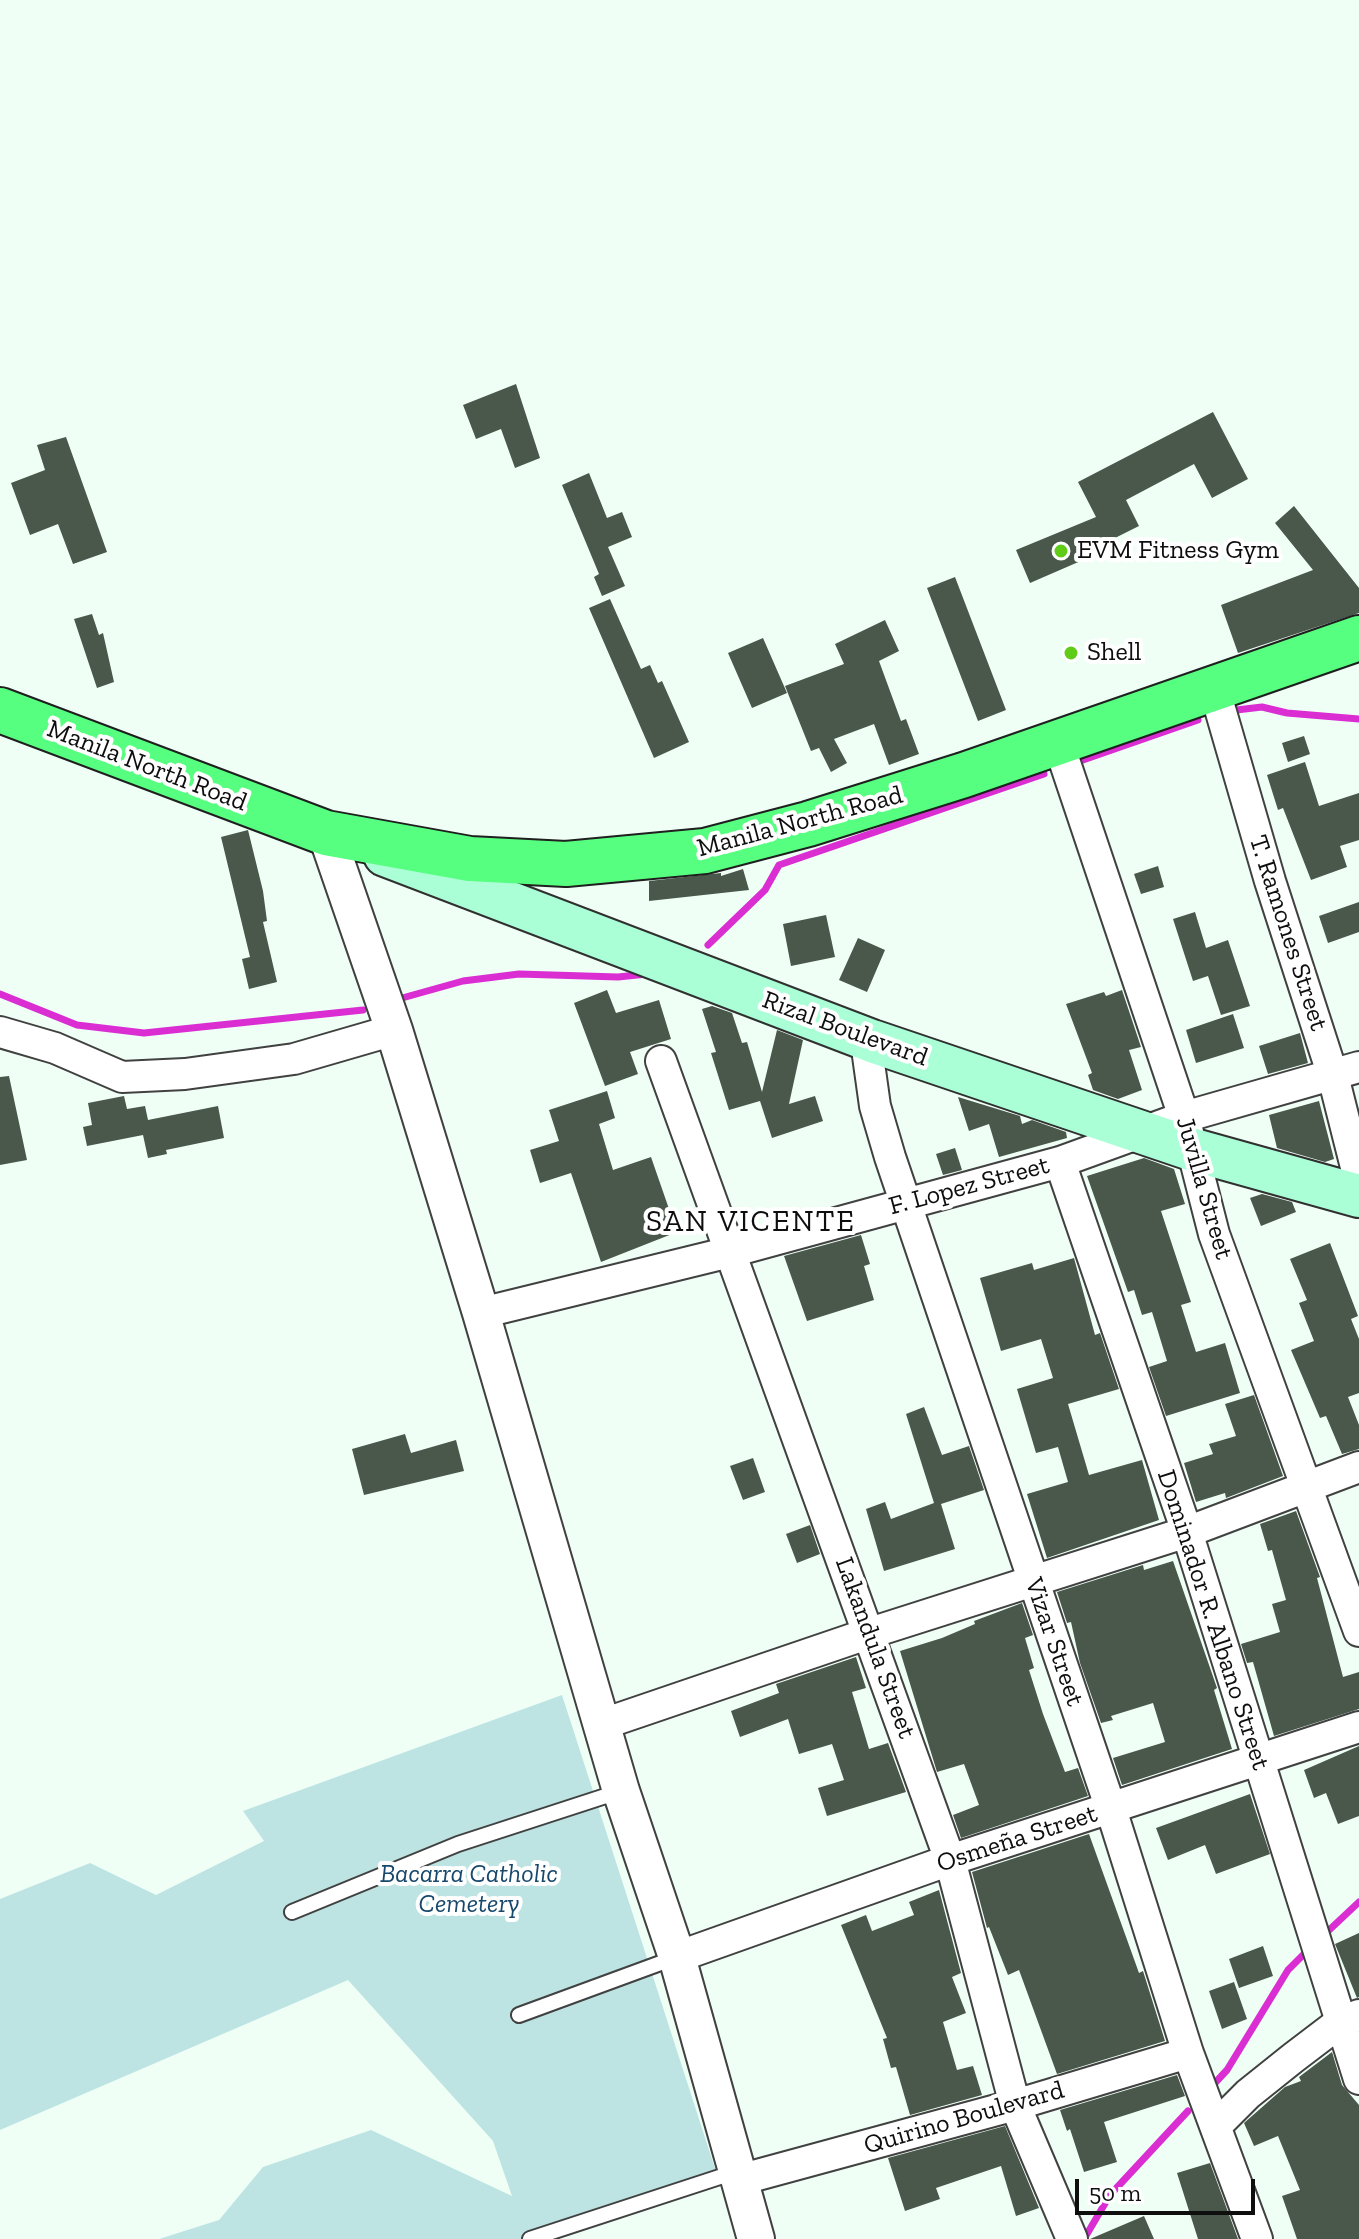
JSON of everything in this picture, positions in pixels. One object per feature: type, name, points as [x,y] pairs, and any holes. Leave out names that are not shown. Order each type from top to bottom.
[{"type":"highway","name":"Manila North Road","points":[[0,710],[333,835],[470,859],[566,864],[705,851],[887,801],[1359,638]]},
{"type":"main road","name":"Rizal Boulevard","points":[[333,835],[872,1041],[1176,1133],[1359,1196]]},
{"type":"street","name":"T. Ramones Street","points":[[1214,688],[1270,881],[1346,1072],[1359,1179]]},
{"type":"street","name":"Juvilla Street","points":[[1058,742],[1176,1133],[1308,1484],[1359,1631]]},
{"type":"street","points":[[333,835],[481,1313],[621,1791],[677,1957],[756,2239]]},
{"type":"street","points":[[0,1032],[55,1048],[122,1077],[185,1074],[294,1059],[394,1030]]},
{"type":"street","name":"Vizar Street","points":[[872,1041],[868,1056],[875,1106],[1111,1809],[1188,2053],[1257,2239]]},
{"type":"street","name":"Lakandula Street","points":[[661,1061],[950,1860],[1015,2105],[1072,2239]]},
{"type":"street","name":"F. Lopez Street","points":[[481,1313],[730,1252],[907,1202],[1176,1133],[1346,1072]]},
{"type":"street","name":"Dominador R. Albano Street","points":[[1060,1162],[1187,1532],[1259,1760],[1349,2019],[1359,2079]]},
{"type":"street","points":[[603,1724],[1033,1579],[1187,1532],[1359,1467]]},
{"type":"street","name":"Osmeña Street","points":[[677,1957],[950,1860],[1359,1727]]},
{"type":"street","points":[[1216,2126],[1248,2094],[1349,2019]]},
{"type":"street","name":"Quirino Boulevard","points":[[737,2176],[1015,2105],[1188,2053]]},
{"type":"lane","points":[[292,1912],[458,1844],[621,1791]]},
{"type":"lane","points":[[519,2015],[677,1957]]},
{"type":"lane","points":[[530,2239],[737,2176]]},
{"type":"green space","name":"Bacarra Catholic Cemetery","points":[[562,1695],[720,2184],[547,2239],[159,2239],[219,2220],[263,2167],[371,2130],[512,2196],[493,2141],[348,1980],[0,2130],[0,1899],[90,1863],[156,1895],[264,1841],[243,1811]]},
{"type":"building","points":[[516,384],[540,458],[515,468],[501,429],[476,439],[463,405]]},
{"type":"building","points":[[1213,412],[1248,479],[1212,498],[1194,464],[1126,500],[1139,526],[1103,544],[1106,550],[1030,583],[1016,550],[1096,517],[1078,482]]},
{"type":"building","points":[[66,437],[107,552],[73,564],[58,524],[30,535],[11,483],[45,470],[37,445]]},
{"type":"building","points":[[589,473],[607,518],[622,512],[632,537],[608,547],[625,586],[602,596],[594,577],[599,574],[562,485]]},
{"type":"building","points":[[1294,506],[1359,588],[1359,613],[1238,653],[1221,605],[1313,570],[1275,523]]},
{"type":"building","points":[[955,577],[1006,710],[978,721],[927,588]]},
{"type":"building","points":[[610,599],[641,669],[650,665],[658,683],[662,681],[689,742],[654,758],[589,608]]},
{"type":"building","points":[[92,614],[99,635],[103,633],[114,682],[97,688],[74,619]]},
{"type":"building","points":[[885,620],[899,651],[879,661],[901,721],[906,719],[919,754],[889,765],[874,724],[834,739],[847,763],[831,772],[819,748],[811,751],[785,686],[844,664],[835,644]]},
{"type":"building","points":[[763,638],[787,693],[752,708],[728,653]]},
{"type":"building","points":[[1304,736],[1310,754],[1288,762],[1282,743]]},
{"type":"building","points":[[1305,762],[1319,806],[1359,793],[1359,840],[1340,846],[1347,867],[1311,880],[1283,808],[1278,810],[1267,775]]},
{"type":"building","points":[[248,830],[263,891],[267,921],[263,922],[277,982],[249,989],[242,959],[250,957],[221,837]]},
{"type":"building","points":[[1158,866],[1164,887],[1141,894],[1134,874]]},
{"type":"building","points":[[743,869],[749,890],[649,901],[649,881],[721,873],[721,876]]},
{"type":"building","points":[[1359,902],[1359,932],[1328,943],[1319,916]]},
{"type":"building","points":[[1195,912],[1206,948],[1228,940],[1250,1006],[1221,1015],[1208,976],[1193,981],[1173,919]]},
{"type":"building","points":[[826,915],[835,957],[791,966],[783,924]]},
{"type":"building","points":[[858,938],[885,950],[867,992],[839,980]]},
{"type":"building","points":[[607,990],[616,1013],[659,1000],[671,1039],[630,1052],[638,1074],[605,1086],[574,1003]]},
{"type":"building","points":[[1122,990],[1141,1047],[1129,1050],[1142,1090],[1118,1099],[1093,1090],[1088,1075],[1092,1073],[1066,1004],[1104,992],[1106,996]]},
{"type":"building","points":[[712,1006],[732,1013],[742,1043],[747,1042],[762,1092],[777,1030],[803,1040],[789,1104],[815,1096],[823,1121],[772,1138],[760,1101],[729,1110],[711,1053],[716,1052],[702,1009]]},
{"type":"building","points":[[1233,1014],[1244,1048],[1196,1063],[1186,1030]]},
{"type":"building","points":[[1300,1033],[1308,1063],[1268,1074],[1259,1046]]},
{"type":"building","points":[[9,1076],[27,1160],[0,1165],[0,1077]]},
{"type":"building","points":[[607,1091],[615,1118],[599,1124],[613,1170],[651,1157],[677,1232],[601,1262],[571,1173],[540,1183],[530,1150],[559,1141],[549,1110]]},
{"type":"building","points":[[124,1096],[127,1109],[145,1106],[148,1120],[218,1106],[224,1138],[166,1150],[167,1154],[148,1158],[143,1135],[87,1146],[83,1127],[92,1125],[88,1103]]},
{"type":"building","points":[[958,1097],[1020,1116],[1022,1124],[1032,1120],[1066,1132],[1067,1138],[999,1157],[989,1124],[969,1131]]},
{"type":"building","points":[[1319,1101],[1334,1159],[1325,1162],[1277,1148],[1269,1115]]},
{"type":"building","points":[[955,1148],[962,1170],[943,1175],[936,1154]]},
{"type":"building","points":[[1144,1158],[1174,1169],[1185,1204],[1161,1211],[1191,1302],[1181,1305],[1196,1352],[1225,1343],[1240,1393],[1166,1416],[1149,1367],[1167,1361],[1152,1312],[1142,1315],[1134,1290],[1128,1292],[1087,1176]]},
{"type":"building","points":[[1262,1194],[1292,1202],[1296,1212],[1261,1226],[1250,1198]]},
{"type":"building","points":[[861,1235],[870,1264],[864,1266],[874,1300],[807,1321],[784,1256]]},
{"type":"building","points":[[1330,1243],[1358,1316],[1351,1319],[1359,1339],[1359,1393],[1348,1397],[1359,1425],[1359,1449],[1342,1454],[1326,1416],[1320,1418],[1291,1350],[1314,1341],[1299,1303],[1307,1300],[1290,1259]]},
{"type":"building","points":[[1074,1258],[1095,1335],[1100,1333],[1119,1389],[1068,1404],[1089,1475],[1142,1460],[1159,1520],[1047,1558],[1027,1494],[1068,1482],[1058,1447],[1036,1453],[1017,1389],[1053,1378],[1041,1339],[1001,1351],[980,1278],[1032,1263],[1034,1270]]},
{"type":"building","points":[[1254,1395],[1283,1476],[1226,1498],[1225,1493],[1196,1502],[1184,1463],[1213,1454],[1209,1444],[1236,1436],[1225,1404]]},
{"type":"building","points":[[924,1407],[942,1455],[969,1446],[984,1490],[941,1504],[955,1549],[884,1571],[866,1509],[885,1502],[891,1519],[934,1503],[906,1414]]},
{"type":"building","points":[[405,1434],[411,1453],[456,1440],[464,1471],[364,1495],[352,1449]]},
{"type":"building","points":[[753,1458],[765,1492],[743,1500],[730,1466]]},
{"type":"building","points":[[1296,1511],[1320,1577],[1317,1578],[1343,1677],[1359,1672],[1359,1709],[1274,1736],[1253,1662],[1247,1663],[1241,1644],[1280,1632],[1272,1604],[1286,1600],[1272,1550],[1268,1551],[1260,1524]]},
{"type":"building","points":[[810,1525],[820,1554],[797,1563],[786,1534]]},
{"type":"building","points":[[1173,1561],[1217,1688],[1214,1690],[1232,1749],[1122,1785],[1113,1758],[1165,1742],[1153,1703],[1111,1716],[1113,1720],[1101,1723],[1080,1663],[1071,1622],[1067,1623],[1057,1592],[1143,1565],[1144,1570]]},
{"type":"building","points":[[1022,1603],[1033,1635],[1025,1638],[1034,1668],[1029,1670],[1043,1714],[1065,1772],[1078,1768],[1088,1796],[961,1838],[953,1815],[979,1805],[964,1764],[937,1772],[900,1651],[942,1638],[975,1624],[974,1621]]},
{"type":"building","points":[[856,1657],[866,1688],[852,1692],[869,1749],[888,1743],[906,1792],[827,1816],[818,1788],[844,1780],[832,1744],[799,1754],[788,1719],[740,1737],[731,1711],[779,1693],[776,1684]]},
{"type":"building","points":[[1359,1746],[1359,1816],[1338,1824],[1326,1793],[1314,1798],[1304,1770]]},
{"type":"building","points":[[1250,1794],[1270,1854],[1216,1874],[1205,1845],[1168,1860],[1156,1828]]},
{"type":"building","points":[[1089,1834],[1139,1973],[1143,1971],[1165,2041],[1057,2074],[1019,1970],[1008,1975],[987,1928],[972,1872]]},
{"type":"building","points":[[939,1890],[961,1973],[952,1977],[966,2013],[943,2022],[957,2070],[973,2066],[982,2095],[910,2115],[896,2067],[891,2068],[883,2039],[887,2038],[841,1925],[866,1915],[872,1931],[914,1915],[909,1902]]},
{"type":"building","points":[[1359,1933],[1359,1997],[1357,1998],[1335,1944]]},
{"type":"building","points":[[1263,1946],[1273,1976],[1239,1988],[1229,1959]]},
{"type":"building","points":[[1234,1982],[1247,2019],[1222,2029],[1209,1991]]},
{"type":"building","points":[[1332,2052],[1342,2085],[1359,2105],[1359,2239],[1297,2239],[1282,2196],[1300,2190],[1278,2136],[1254,2146],[1244,2123],[1285,2087],[1301,2081],[1299,2077]]},
{"type":"building","points":[[1177,2075],[1185,2096],[1104,2122],[1117,2162],[1084,2172],[1070,2129],[1067,2131],[1060,2110]]},
{"type":"building","points":[[1005,2126],[1039,2208],[1016,2216],[1001,2166],[936,2188],[940,2199],[905,2211],[888,2158]]},
{"type":"building","points":[[1210,2163],[1238,2239],[1198,2239],[1177,2173]]},
{"type":"building","points":[[1144,2216],[1154,2239],[1090,2239]]},
{"type":"waterway","points":[[1228,711],[1262,707],[1287,713],[1359,719]]},
{"type":"waterway","points":[[1083,760],[1198,720]]},
{"type":"waterway","points":[[708,945],[765,890],[779,865],[1044,774]]},
{"type":"waterway","points":[[395,1000],[463,981],[519,974],[618,977],[647,974]]},
{"type":"waterway","points":[[0,994],[77,1025],[144,1033],[363,1010]]},
{"type":"waterway","points":[[1326,1933],[1359,1902]]},
{"type":"waterway","points":[[1214,2084],[1227,2070],[1288,1970],[1305,1953]]},
{"type":"waterway","points":[[1084,2239],[1110,2195],[1188,2111]]},
{"type":"place","name":"EVM Fitness Gym","points":[[1061,551]]},
{"type":"place","name":"Shell","points":[[1071,653]]},
{"type":"district","name":"SAN VICENTE","points":[[751,1222]]}]
